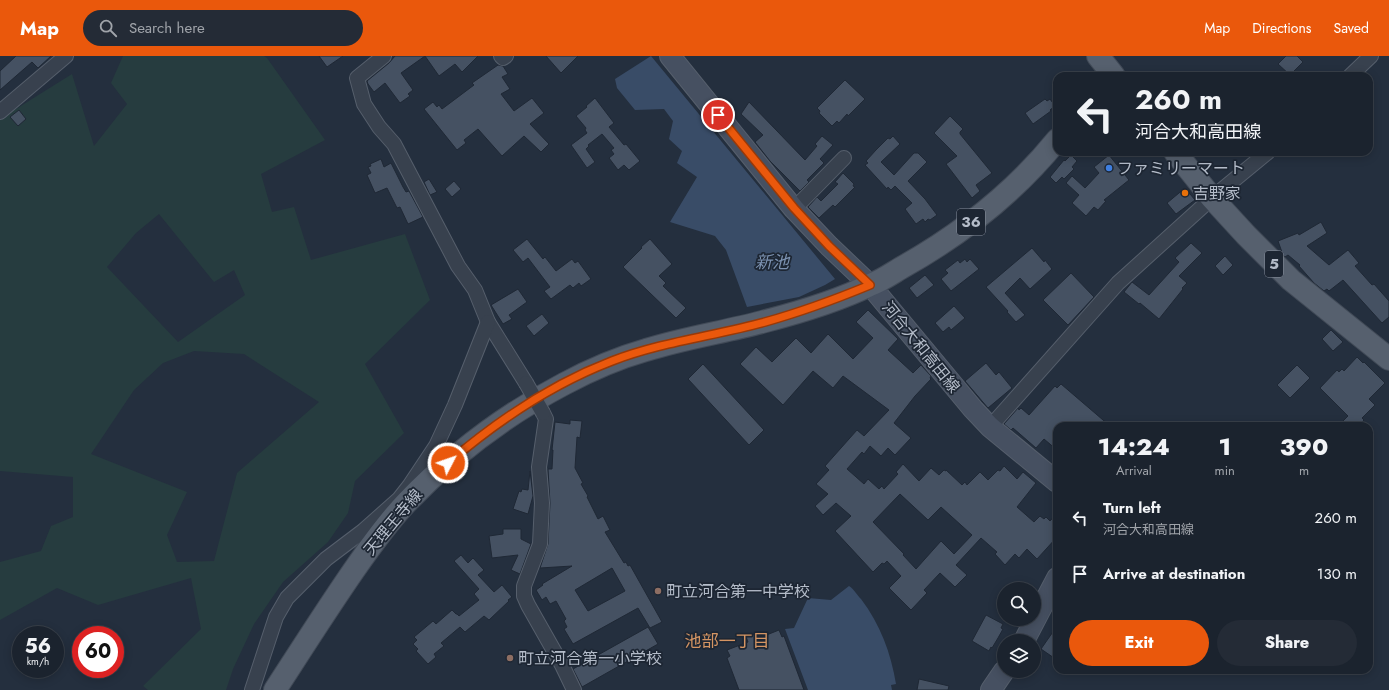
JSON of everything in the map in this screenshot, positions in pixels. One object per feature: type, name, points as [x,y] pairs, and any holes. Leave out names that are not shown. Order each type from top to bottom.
[{"type":"main road","name":"河合大和高田線","points":[[670,56],[794,208],[829,246],[870,285],[973,410],[990,427],[1053,479]]},
{"type":"main road","name":"天理王寺線","points":[[275,690],[344,584],[377,538],[405,504],[439,471],[476,439],[516,411],[565,383],[612,361],[648,349],[764,322],[821,304],[870,285],[930,252],[961,230],[993,205],[1027,174],[1053,145]]},
{"type":"main road","name":"5","points":[[1178,156],[1212,198],[1291,280],[1389,359]]},
{"type":"main road","points":[[1028,634],[1053,586]]},
{"type":"main road","points":[[991,690],[999,678]]},
{"type":"street","points":[[384,56],[357,78],[364,104],[379,127],[394,144],[458,266],[475,290],[488,322],[526,383],[546,419],[539,467],[542,503],[540,544],[524,586],[524,596],[574,690]]},
{"type":"street","points":[[501,56],[503,58],[506,56]]},
{"type":"street","points":[[1354,72],[1371,56]]},
{"type":"street","points":[[0,112],[63,57]]},
{"type":"street","points":[[990,427],[1118,283],[1212,198],[1263,156]]},
{"type":"street","points":[[794,208],[844,158]]},
{"type":"street","points":[[252,690],[276,618],[287,598],[326,559],[363,531],[399,499],[436,446],[455,405],[488,322]]},
{"type":"green space","points":[[123,56],[264,56],[267,58],[325,140],[261,174],[272,212],[294,207],[311,260],[405,234],[430,300],[365,364],[404,433],[355,481],[348,513],[328,542],[283,582],[254,624],[233,669],[226,690],[148,690],[143,686],[201,629],[191,578],[98,605],[57,588],[0,620],[0,562],[41,551],[51,526],[73,517],[73,477],[0,471],[0,119],[72,74],[94,146],[127,104],[111,83]],"holes":[[[159,214],[214,282],[234,270],[245,295],[178,342],[107,267],[136,233]],[[194,351],[244,354],[319,402],[237,473],[214,561],[177,562],[167,535],[187,492],[91,454],[134,390],[163,363]]]},
{"type":"water","name":"新池","points":[[651,56],[835,279],[799,297],[747,307],[726,250],[715,236],[670,222],[697,177],[677,163],[682,151],[669,139],[673,121],[664,109],[635,110],[617,88],[615,79]]},
{"type":"water","points":[[849,586],[854,590],[874,618],[884,639],[896,684],[891,685],[892,690],[808,690],[785,629],[794,628],[808,598],[831,600]]},
{"type":"building","points":[[16,56],[51,56],[38,68],[32,62],[0,90],[0,71]]},
{"type":"building","points":[[319,56],[343,56],[327,67]]},
{"type":"building","points":[[395,56],[425,56],[401,73],[413,90],[408,94],[410,96],[400,103],[385,83],[374,92],[367,81],[389,63]]},
{"type":"building","points":[[425,56],[478,56],[462,72],[455,64],[439,76]]},
{"type":"building","points":[[546,56],[578,56],[561,73]]},
{"type":"building","points":[[1286,56],[1297,56],[1303,62],[1293,72],[1287,72],[1278,64]]},
{"type":"building","points":[[498,65],[503,66],[508,74],[502,77],[510,89],[501,94],[514,111],[532,98],[544,113],[530,124],[549,144],[541,152],[524,136],[502,156],[478,129],[464,140],[466,143],[457,150],[424,109],[433,102],[437,107],[439,105],[442,109],[474,85],[472,83]]},
{"type":"building","points":[[845,80],[865,99],[848,116],[847,114],[839,123],[837,121],[832,126],[819,113],[820,111],[817,108]]},
{"type":"building","points":[[595,98],[614,123],[609,127],[640,161],[629,170],[624,165],[618,170],[609,158],[614,154],[611,150],[614,148],[602,134],[588,145],[589,146],[586,149],[595,162],[587,168],[571,145],[587,133],[585,130],[586,128],[576,116]]},
{"type":"building","points":[[1045,99],[1047,101],[1050,99],[1053,103],[1053,108],[1050,110],[1051,111],[1033,124],[1025,113]]},
{"type":"building","points":[[749,102],[805,160],[817,146],[815,144],[822,136],[833,145],[820,159],[824,163],[807,180],[809,182],[800,191],[770,161],[755,142],[763,135],[741,114]]},
{"type":"building","points":[[19,110],[26,119],[18,126],[10,117]]},
{"type":"building","points":[[950,116],[963,129],[960,134],[992,173],[976,185],[980,191],[972,198],[946,164],[957,156],[934,133]]},
{"type":"building","points":[[893,136],[900,144],[881,162],[894,175],[914,153],[918,153],[927,162],[908,181],[925,199],[937,215],[930,220],[928,219],[925,222],[923,219],[916,224],[905,209],[912,203],[895,186],[891,190],[888,187],[887,189],[865,165],[868,163],[866,161],[876,150],[888,138],[890,139]]},
{"type":"building","points":[[1072,156],[1077,161],[1072,167],[1074,169],[1064,179],[1062,177],[1056,183],[1050,177],[1064,160],[1065,161]]},
{"type":"building","points":[[1110,156],[1129,180],[1104,200],[1106,201],[1098,210],[1094,207],[1086,216],[1072,203],[1079,195],[1066,183],[1072,176],[1085,188],[1099,173],[1094,167]]},
{"type":"building","points":[[381,159],[384,167],[391,163],[403,187],[406,192],[409,191],[423,217],[408,224],[400,207],[397,208],[387,188],[375,193],[367,175],[371,173],[368,167],[371,166],[370,164]]},
{"type":"building","points":[[843,173],[855,187],[835,207],[833,205],[819,218],[808,207],[817,197],[821,201],[838,184],[835,182]]},
{"type":"building","points":[[429,179],[437,192],[430,195],[424,182]]},
{"type":"building","points":[[454,181],[461,189],[452,197],[445,189]]},
{"type":"building","points":[[1185,188],[1195,200],[1176,214],[1167,203]]},
{"type":"building","points":[[1321,222],[1327,233],[1307,246],[1329,265],[1348,250],[1359,263],[1355,266],[1389,301],[1389,317],[1382,323],[1343,280],[1329,291],[1327,289],[1324,291],[1314,283],[1299,266],[1300,265],[1288,255],[1285,257],[1283,255],[1278,241],[1298,233],[1299,235]]},
{"type":"building","points":[[527,239],[543,259],[545,257],[556,271],[572,259],[575,263],[578,261],[591,279],[581,286],[579,283],[573,288],[570,285],[551,299],[544,291],[550,287],[528,258],[523,262],[513,250]]},
{"type":"building","points":[[650,239],[672,264],[659,276],[666,283],[663,286],[686,308],[676,318],[623,267]]},
{"type":"building","points":[[1191,243],[1202,253],[1179,276],[1187,283],[1159,319],[1124,292],[1132,282],[1149,295],[1179,262],[1175,258]]},
{"type":"building","points":[[1032,248],[1052,269],[1030,289],[1020,278],[1005,293],[1025,315],[1016,322],[986,287]]},
{"type":"building","points":[[1225,256],[1233,265],[1223,275],[1215,266]]},
{"type":"building","points":[[965,259],[967,262],[970,259],[979,269],[951,291],[941,279],[948,273],[945,270],[958,260],[960,263]]},
{"type":"building","points":[[1071,273],[1094,297],[1068,325],[1043,300]]},
{"type":"building","points":[[925,275],[934,285],[917,298],[909,288]]},
{"type":"building","points":[[518,289],[527,302],[509,315],[512,319],[503,324],[491,305]]},
{"type":"building","points":[[954,306],[965,318],[951,330],[949,327],[943,332],[935,323]]},
{"type":"building","points":[[868,310],[898,339],[888,350],[913,373],[921,365],[931,376],[931,379],[915,396],[894,423],[911,438],[895,455],[888,448],[881,456],[870,446],[864,454],[862,452],[847,469],[864,484],[868,479],[879,489],[882,486],[884,489],[898,474],[896,472],[903,464],[919,481],[931,468],[939,475],[946,470],[962,485],[965,482],[967,485],[980,472],[988,480],[1004,466],[1017,479],[1023,472],[1036,483],[1017,507],[1034,522],[1040,516],[1044,519],[1046,517],[1050,521],[1053,518],[1053,541],[1037,559],[1027,549],[1019,558],[1015,554],[1005,565],[995,554],[997,552],[981,538],[956,565],[967,575],[955,587],[940,573],[924,590],[927,593],[911,610],[889,588],[901,576],[887,561],[884,564],[882,563],[873,572],[835,531],[851,516],[836,503],[823,515],[815,506],[828,494],[816,484],[829,470],[825,466],[857,430],[864,436],[889,410],[843,376],[833,388],[813,371],[783,405],[740,364],[756,347],[772,362],[796,338],[811,353],[828,334],[853,359],[873,338],[856,322]],"holes":[[[900,494],[928,520],[941,507],[972,535],[954,554],[941,541],[916,569],[903,555],[904,554],[873,522]]]},
{"type":"building","points":[[542,314],[549,323],[534,336],[526,326]]},
{"type":"building","points":[[1331,330],[1343,342],[1333,351],[1322,339]]},
{"type":"building","points":[[1357,357],[1385,383],[1369,399],[1375,405],[1362,418],[1364,420],[1362,422],[1342,422],[1348,416],[1320,388],[1337,370],[1339,372],[1342,369],[1344,371]]},
{"type":"building","points":[[986,363],[996,375],[999,372],[1012,388],[988,408],[965,381]]},
{"type":"building","points":[[703,364],[764,430],[749,445],[688,379]]},
{"type":"building","points":[[1297,365],[1310,378],[1290,398],[1277,385]]},
{"type":"building","points":[[1061,384],[1105,422],[1053,422],[1053,447],[1044,439],[1036,448],[1013,428],[1011,430],[1004,424],[1018,408],[1019,410],[1021,408],[1029,415],[1055,386],[1057,388]]},
{"type":"building","points":[[570,420],[582,421],[580,438],[577,437],[575,468],[583,483],[581,484],[588,496],[587,497],[598,519],[603,516],[610,530],[605,532],[624,563],[626,562],[628,566],[630,565],[662,622],[650,628],[638,608],[573,644],[564,629],[567,627],[564,621],[566,619],[556,601],[550,604],[546,597],[542,600],[536,590],[543,585],[542,584],[572,566],[540,568],[548,544],[550,503],[548,469],[552,469],[552,450],[555,422],[570,424]],"holes":[[[612,568],[625,591],[588,611],[575,590]]]},
{"type":"building","points":[[530,471],[533,496],[528,514],[513,509],[519,491],[521,492],[522,489],[528,490]]},
{"type":"building","points":[[503,529],[521,529],[521,539],[531,544],[520,574],[511,570],[518,555],[492,558],[489,536],[503,534]]},
{"type":"building","points":[[461,555],[468,563],[473,558],[484,570],[478,575],[494,592],[502,585],[512,597],[489,620],[484,616],[465,632],[460,627],[441,643],[444,646],[434,654],[436,657],[428,664],[416,651],[418,649],[413,644],[417,640],[414,637],[433,621],[436,624],[452,610],[459,616],[479,600],[474,594],[479,589],[454,561]]},
{"type":"building","points":[[986,615],[997,621],[997,626],[1002,626],[1001,628],[1003,629],[1000,634],[997,634],[997,639],[989,651],[972,641]]},
{"type":"building","points":[[648,627],[658,644],[582,687],[573,669]]},
{"type":"building","points":[[779,630],[782,637],[784,636],[804,690],[739,690],[727,658],[730,656],[727,650],[748,642],[746,637],[757,633],[759,638]]},
{"type":"building","points":[[1053,632],[1053,657],[1041,649]]},
{"type":"building","points":[[919,679],[949,686],[948,690],[917,690]]},
{"type":"place","name":"ファミリーマート","points":[[1109,168]]},
{"type":"place","name":"吉野家","points":[[1185,193]]},
{"type":"place","name":"町立河合第一中学校","points":[[658,591]]},
{"type":"place","name":"町立河合第一小学校","points":[[510,658]]},
{"type":"district","name":"池部一丁目","points":[[727,641]]},
{"type":"route","points":[[448,463],[476,439],[516,411],[565,383],[612,361],[648,349],[764,322],[821,304],[870,285],[829,246],[794,208],[718,115]]}]
